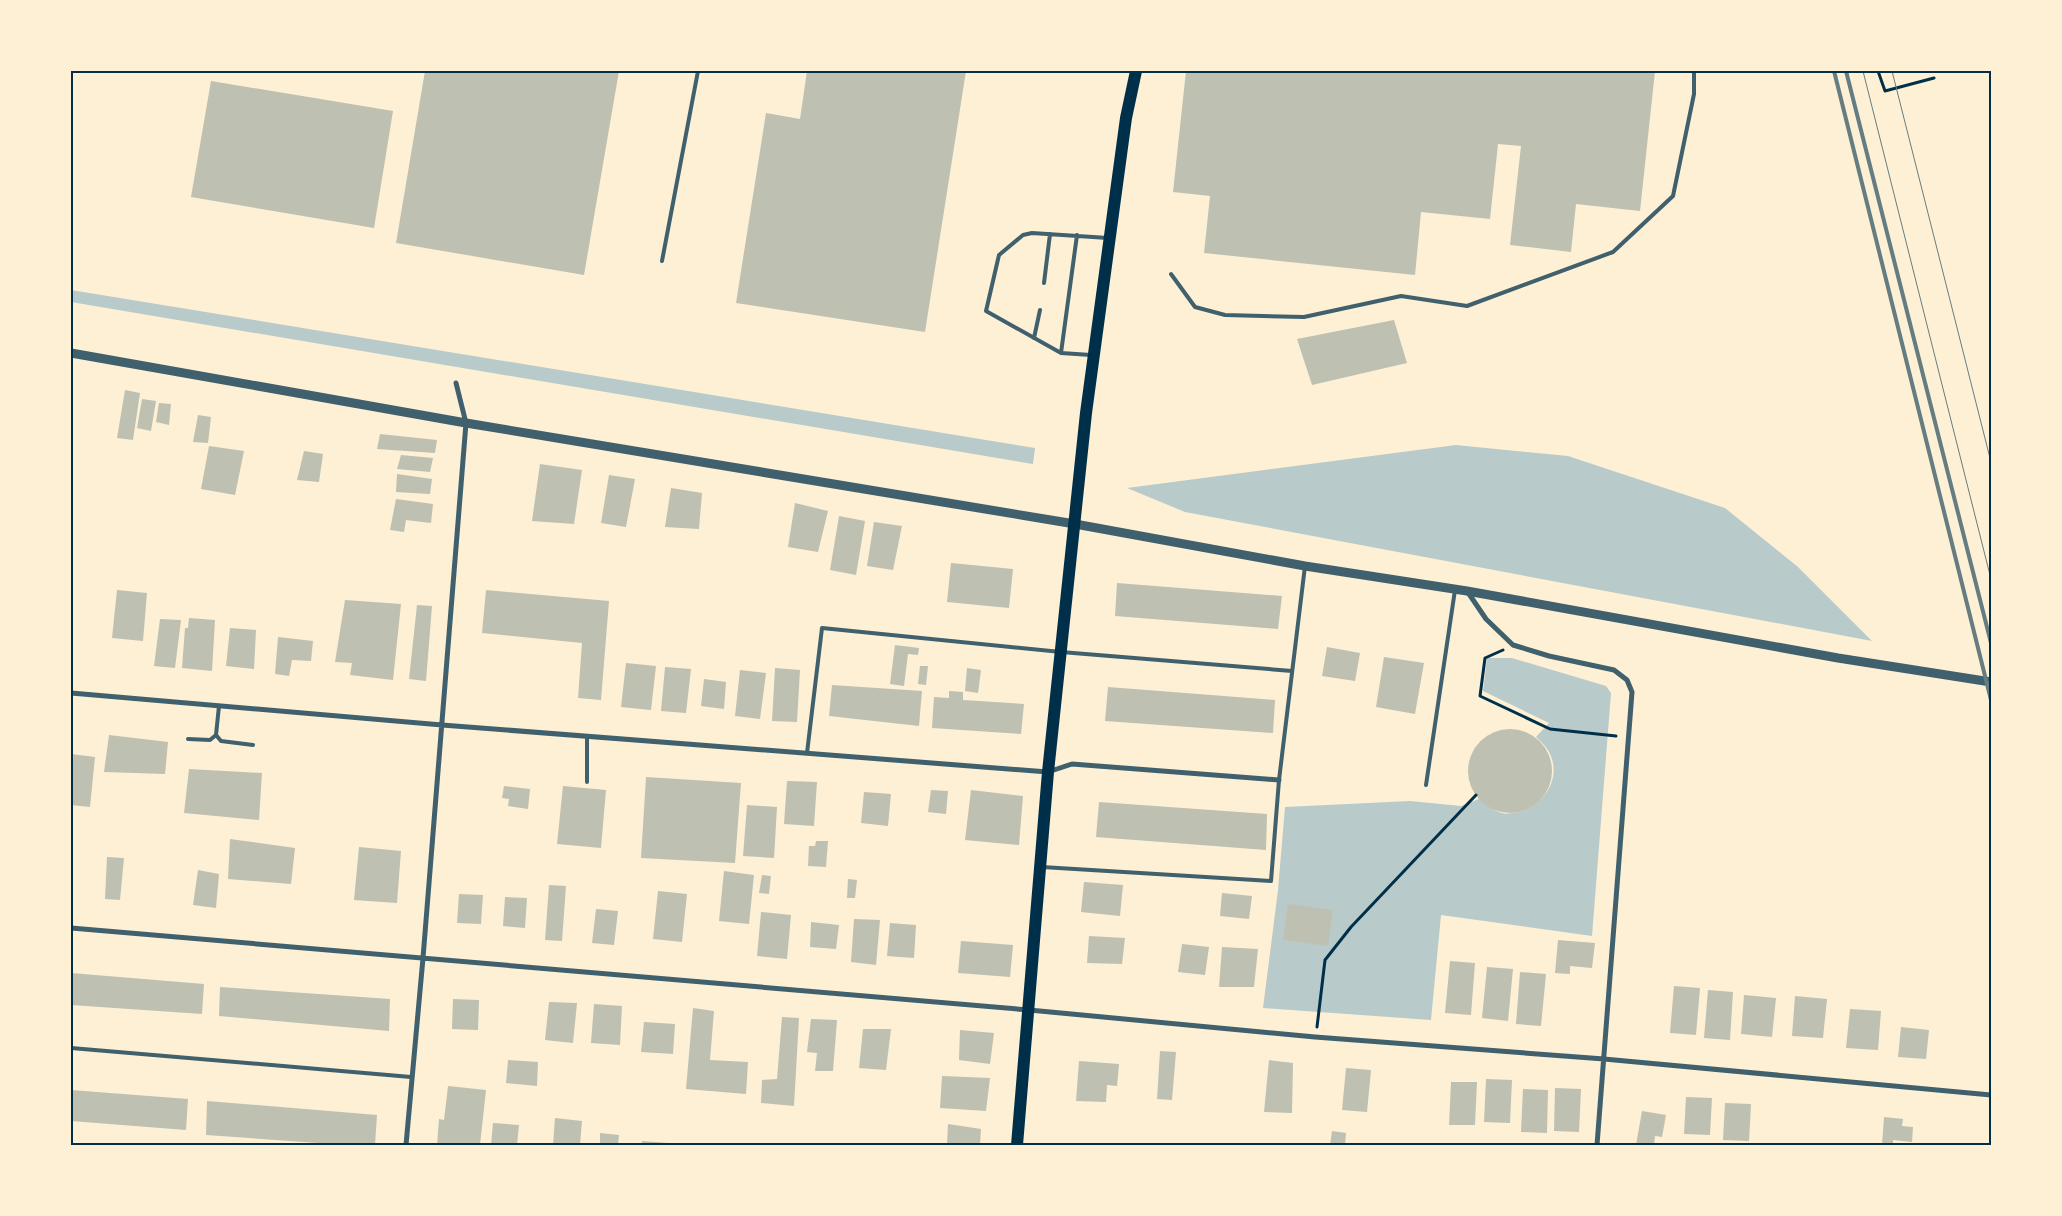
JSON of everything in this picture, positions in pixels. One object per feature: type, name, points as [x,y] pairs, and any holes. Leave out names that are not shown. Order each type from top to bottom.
[{"type":"main road","points":[[1017,1145],[1048,772],[1074,524],[1094,355],[1126,118],[1136,71]]},
{"type":"street","points":[[71,353],[466,423],[1074,524],[1305,566],[1467,591],[1838,658],[1991,682]]},
{"type":"street","points":[[406,1145],[466,423],[456,383]]},
{"type":"street","points":[[1467,591],[1486,619],[1513,645],[1549,656],[1614,670],[1627,680],[1632,692],[1597,1145]]},
{"type":"street","points":[[71,693],[442,725],[1048,772],[1072,764],[1279,780]]},
{"type":"street","points":[[71,928],[1029,1010],[1315,1037],[1604,1059],[1991,1096]]},
{"type":"lane","points":[[662,261],[698,71]]},
{"type":"lane","points":[[1171,274],[1194,307],[1225,315],[1304,317],[1401,296],[1467,306],[1613,252],[1673,196],[1694,94],[1694,71]]},
{"type":"lane","points":[[1094,355],[1062,353],[986,311],[999,255],[1023,235],[1032,232],[1110,238]]},
{"type":"lane","points":[[1044,283],[1050,234]]},
{"type":"lane","points":[[1062,353],[1077,236]]},
{"type":"lane","points":[[1034,338],[1040,310]]},
{"type":"lane","points":[[1040,867],[1270,881],[1279,780],[1305,566]]},
{"type":"lane","points":[[1426,785],[1455,589]]},
{"type":"lane","points":[[808,753],[822,628],[1061,652],[1292,671]]},
{"type":"lane","points":[[188,739],[210,740],[216,735],[219,706]]},
{"type":"lane","points":[[216,735],[221,741],[253,745]]},
{"type":"lane","points":[[586,736],[587,782]]},
{"type":"lane","points":[[71,1048],[411,1077]]},
{"type":"path","points":[[1878,71],[1885,91],[1934,78]]},
{"type":"path","points":[[1513,645],[1485,658],[1480,696],[1550,729],[1629,737]]},
{"type":"path","points":[[1315,1037],[1325,960],[1350,927],[1476,795]]},
{"type":"shaded area","points":[[71,290],[1035,448],[1033,464],[71,302]]},
{"type":"shaded area","points":[[1456,445],[1568,456],[1725,508],[1798,567],[1872,641],[1185,512],[1127,488]]},
{"type":"shaded area","points":[[1487,658],[1512,658],[1606,686],[1611,693],[1592,936],[1441,915],[1431,1020],[1263,1008],[1278,890],[1285,807],[1410,801],[1461,806],[1479,799],[1487,806],[1507,814],[1531,807],[1545,795],[1552,779],[1553,761],[1549,752],[1536,737],[1549,723],[1483,691]]},
{"type":"building","points":[[425,71],[619,71],[584,275],[396,243]]},
{"type":"building","points":[[807,71],[966,71],[925,332],[736,303],[766,113],[800,119]]},
{"type":"building","points":[[1186,71],[1655,71],[1640,211],[1576,204],[1571,252],[1510,245],[1521,146],[1498,144],[1490,219],[1421,212],[1415,275],[1204,253],[1210,196],[1173,192]]},
{"type":"building","points":[[211,81],[393,111],[374,228],[191,197]]},
{"type":"building","points":[[1394,320],[1407,363],[1312,385],[1297,339]]},
{"type":"building","points":[[125,390],[140,393],[133,440],[117,438]]},
{"type":"building","points":[[142,399],[156,401],[151,431],[137,428]]},
{"type":"building","points":[[159,403],[171,404],[169,425],[156,422]]},
{"type":"building","points":[[198,415],[211,417],[208,443],[193,442]]},
{"type":"building","points":[[380,434],[437,440],[435,453],[377,449]]},
{"type":"building","points":[[209,446],[244,451],[235,495],[201,489]]},
{"type":"building","points":[[304,451],[323,454],[319,482],[297,480]]},
{"type":"building","points":[[401,455],[433,458],[430,472],[397,469]]},
{"type":"building","points":[[540,464],[582,470],[574,524],[532,521]]},
{"type":"building","points":[[397,474],[432,479],[430,494],[396,492]]},
{"type":"building","points":[[609,475],[635,479],[626,527],[601,523]]},
{"type":"building","points":[[671,488],[702,493],[699,529],[665,527]]},
{"type":"building","points":[[396,499],[433,504],[431,523],[406,520],[404,532],[390,530]]},
{"type":"building","points":[[795,503],[828,511],[818,552],[788,547]]},
{"type":"building","points":[[839,516],[865,521],[856,575],[830,570]]},
{"type":"building","points":[[874,522],[902,526],[893,570],[867,566]]},
{"type":"building","points":[[951,563],[1013,569],[1009,608],[947,602]]},
{"type":"building","points":[[1117,583],[1282,596],[1278,629],[1115,616]]},
{"type":"building","points":[[117,590],[147,593],[143,641],[112,638]]},
{"type":"building","points":[[486,590],[609,601],[601,700],[578,698],[582,643],[482,633]]},
{"type":"building","points":[[345,600],[401,604],[393,680],[350,675],[352,663],[335,662]]},
{"type":"building","points":[[417,605],[432,606],[426,681],[409,679]]},
{"type":"building","points":[[189,618],[215,620],[212,671],[182,668],[185,628],[188,628]]},
{"type":"building","points":[[160,619],[181,620],[175,668],[154,666]]},
{"type":"building","points":[[230,628],[256,630],[254,669],[226,666]]},
{"type":"building","points":[[278,637],[313,641],[311,661],[292,660],[289,676],[275,674]]},
{"type":"building","points":[[895,645],[919,648],[918,655],[908,654],[904,686],[890,684]]},
{"type":"building","points":[[1327,647],[1360,653],[1355,681],[1322,676]]},
{"type":"building","points":[[1384,657],[1424,663],[1415,714],[1376,707]]},
{"type":"building","points":[[626,663],[656,666],[651,710],[621,707]]},
{"type":"building","points":[[920,666],[928,666],[926,685],[918,684]]},
{"type":"building","points":[[665,667],[691,669],[686,713],[661,711]]},
{"type":"building","points":[[775,668],[800,670],[797,722],[772,721]]},
{"type":"building","points":[[967,668],[981,670],[978,693],[965,691]]},
{"type":"building","points":[[740,670],[766,673],[760,719],[735,716]]},
{"type":"building","points":[[704,679],[726,682],[724,709],[701,706]]},
{"type":"building","points":[[832,685],[922,691],[919,726],[829,716]]},
{"type":"building","points":[[1108,687],[1275,700],[1273,733],[1105,721]]},
{"type":"building","points":[[949,691],[963,692],[963,700],[1024,704],[1021,734],[932,728],[934,697],[949,698]]},
{"type":"building","points":[[1510,729],[1526,732],[1540,741],[1549,755],[1552,771],[1549,787],[1540,801],[1526,810],[1510,813],[1494,810],[1480,801],[1471,787],[1468,771],[1471,755],[1480,741],[1494,732]]},
{"type":"building","points":[[109,735],[168,742],[165,774],[104,772]]},
{"type":"building","points":[[71,754],[95,757],[90,807],[71,805]]},
{"type":"building","points":[[189,769],[262,773],[259,820],[184,813]]},
{"type":"building","points":[[646,777],[741,783],[735,863],[641,858]]},
{"type":"building","points":[[787,781],[817,782],[814,826],[784,824]]},
{"type":"building","points":[[504,786],[530,789],[528,809],[508,806],[509,799],[502,798]]},
{"type":"building","points":[[563,786],[606,790],[601,848],[557,844]]},
{"type":"building","points":[[931,790],[948,791],[946,814],[928,812]]},
{"type":"building","points":[[971,790],[1023,796],[1019,845],[965,840]]},
{"type":"building","points":[[864,792],[891,794],[888,826],[861,823]]},
{"type":"building","points":[[1099,802],[1267,814],[1266,850],[1096,837]]},
{"type":"building","points":[[747,805],[777,807],[774,858],[743,856]]},
{"type":"building","points":[[230,839],[295,848],[291,884],[228,879]]},
{"type":"building","points":[[816,841],[828,841],[826,867],[808,866],[809,846],[815,846]]},
{"type":"building","points":[[359,847],[401,851],[397,903],[354,900]]},
{"type":"building","points":[[107,857],[124,858],[120,900],[105,899]]},
{"type":"building","points":[[198,870],[219,874],[216,908],[193,905]]},
{"type":"building","points":[[724,871],[754,875],[749,924],[719,921]]},
{"type":"building","points":[[762,875],[771,876],[769,894],[759,893]]},
{"type":"building","points":[[848,879],[857,880],[855,898],[847,898]]},
{"type":"building","points":[[1084,882],[1123,885],[1120,916],[1081,912]]},
{"type":"building","points":[[549,885],[566,886],[562,941],[545,940]]},
{"type":"building","points":[[658,891],[687,894],[682,942],[653,939]]},
{"type":"building","points":[[1222,893],[1252,896],[1249,919],[1220,916]]},
{"type":"building","points":[[459,894],[483,895],[481,924],[457,923]]},
{"type":"building","points":[[505,897],[527,898],[525,928],[503,926]]},
{"type":"building","points":[[1288,904],[1333,910],[1328,946],[1283,940]]},
{"type":"building","points":[[596,909],[618,911],[614,945],[592,943]]},
{"type":"building","points":[[761,912],[791,915],[787,959],[757,956]]},
{"type":"building","points":[[854,919],[880,920],[876,965],[851,962]]},
{"type":"building","points":[[811,922],[839,925],[836,949],[810,947]]},
{"type":"building","points":[[890,923],[916,925],[914,958],[887,956]]},
{"type":"building","points":[[1089,936],[1125,938],[1122,964],[1087,963]]},
{"type":"building","points":[[1558,940],[1595,943],[1592,968],[1570,966],[1570,974],[1555,973]]},
{"type":"building","points":[[961,941],[1013,945],[1010,977],[958,973]]},
{"type":"building","points":[[1182,944],[1209,947],[1205,975],[1178,972]]},
{"type":"building","points":[[1222,947],[1258,949],[1254,987],[1219,987]]},
{"type":"building","points":[[1450,961],[1475,963],[1471,1015],[1445,1013]]},
{"type":"building","points":[[1487,967],[1513,969],[1508,1021],[1482,1018]]},
{"type":"building","points":[[1520,972],[1546,974],[1541,1026],[1516,1024]]},
{"type":"building","points":[[71,973],[204,984],[202,1014],[71,1005]]},
{"type":"building","points":[[1674,986],[1700,988],[1696,1035],[1670,1033]]},
{"type":"building","points":[[220,987],[390,999],[389,1031],[219,1016]]},
{"type":"building","points":[[1708,990],[1733,992],[1730,1040],[1704,1038]]},
{"type":"building","points":[[1744,995],[1776,998],[1772,1037],[1741,1034]]},
{"type":"building","points":[[1795,996],[1827,999],[1823,1038],[1792,1036]]},
{"type":"building","points":[[453,999],[479,1000],[478,1030],[452,1029]]},
{"type":"building","points":[[549,1002],[577,1003],[573,1043],[545,1040]]},
{"type":"building","points":[[594,1004],[622,1006],[620,1045],[591,1043]]},
{"type":"building","points":[[693,1008],[714,1011],[710,1060],[748,1062],[746,1094],[686,1089]]},
{"type":"building","points":[[1850,1009],[1881,1011],[1878,1050],[1846,1048]]},
{"type":"building","points":[[782,1017],[799,1018],[794,1106],[761,1103],[762,1080],[777,1079]]},
{"type":"building","points":[[811,1019],[837,1020],[833,1071],[815,1071],[817,1053],[807,1052]]},
{"type":"building","points":[[644,1022],[675,1024],[673,1054],[641,1052]]},
{"type":"building","points":[[1901,1027],[1929,1030],[1926,1059],[1898,1057]]},
{"type":"building","points":[[863,1029],[891,1029],[886,1070],[859,1068]]},
{"type":"building","points":[[960,1030],[994,1033],[990,1064],[959,1060]]},
{"type":"building","points":[[1160,1051],[1176,1052],[1172,1100],[1157,1099]]},
{"type":"building","points":[[508,1060],[538,1062],[537,1086],[506,1083]]},
{"type":"building","points":[[1269,1060],[1293,1063],[1292,1113],[1264,1112]]},
{"type":"building","points":[[1079,1061],[1119,1064],[1117,1086],[1107,1085],[1106,1102],[1076,1101]]},
{"type":"building","points":[[1346,1068],[1371,1070],[1367,1112],[1342,1110]]},
{"type":"building","points":[[942,1076],[990,1078],[986,1111],[940,1108]]},
{"type":"building","points":[[1486,1079],[1512,1080],[1510,1123],[1484,1122]]},
{"type":"building","points":[[1451,1082],[1477,1082],[1475,1125],[1449,1125]]},
{"type":"building","points":[[448,1086],[486,1090],[480,1145],[437,1145],[439,1119],[444,1120]]},
{"type":"building","points":[[1555,1088],[1581,1089],[1579,1132],[1554,1131]]},
{"type":"building","points":[[1523,1089],[1548,1090],[1547,1133],[1521,1132]]},
{"type":"building","points":[[71,1090],[188,1099],[186,1130],[71,1121]]},
{"type":"building","points":[[1686,1097],[1712,1098],[1710,1135],[1684,1134]]},
{"type":"building","points":[[207,1101],[377,1115],[375,1145],[347,1145],[206,1135]]},
{"type":"building","points":[[1725,1103],[1751,1104],[1749,1141],[1723,1140]]},
{"type":"building","points":[[1642,1111],[1666,1115],[1662,1137],[1655,1136],[1654,1145],[1636,1145]]},
{"type":"building","points":[[1884,1117],[1903,1119],[1902,1126],[1913,1127],[1912,1142],[1893,1140],[1893,1145],[1882,1145]]},
{"type":"building","points":[[555,1118],[582,1121],[580,1145],[553,1145]]},
{"type":"building","points":[[493,1123],[519,1125],[517,1145],[491,1145]]},
{"type":"building","points":[[948,1124],[981,1129],[980,1145],[947,1145]]},
{"type":"building","points":[[1332,1131],[1346,1133],[1345,1145],[1330,1145]]},
{"type":"building","points":[[600,1133],[619,1135],[618,1145],[600,1145]]},
{"type":"building","points":[[642,1141],[669,1143],[669,1145],[642,1145]]},
{"type":"tram line","points":[[1863,71],[1991,579]]},
{"type":"tram line","points":[[1892,71],[1991,462]]},
{"type":"railway","points":[[1834,71],[1991,700]]},
{"type":"railway","points":[[1846,71],[1991,643]]}]
